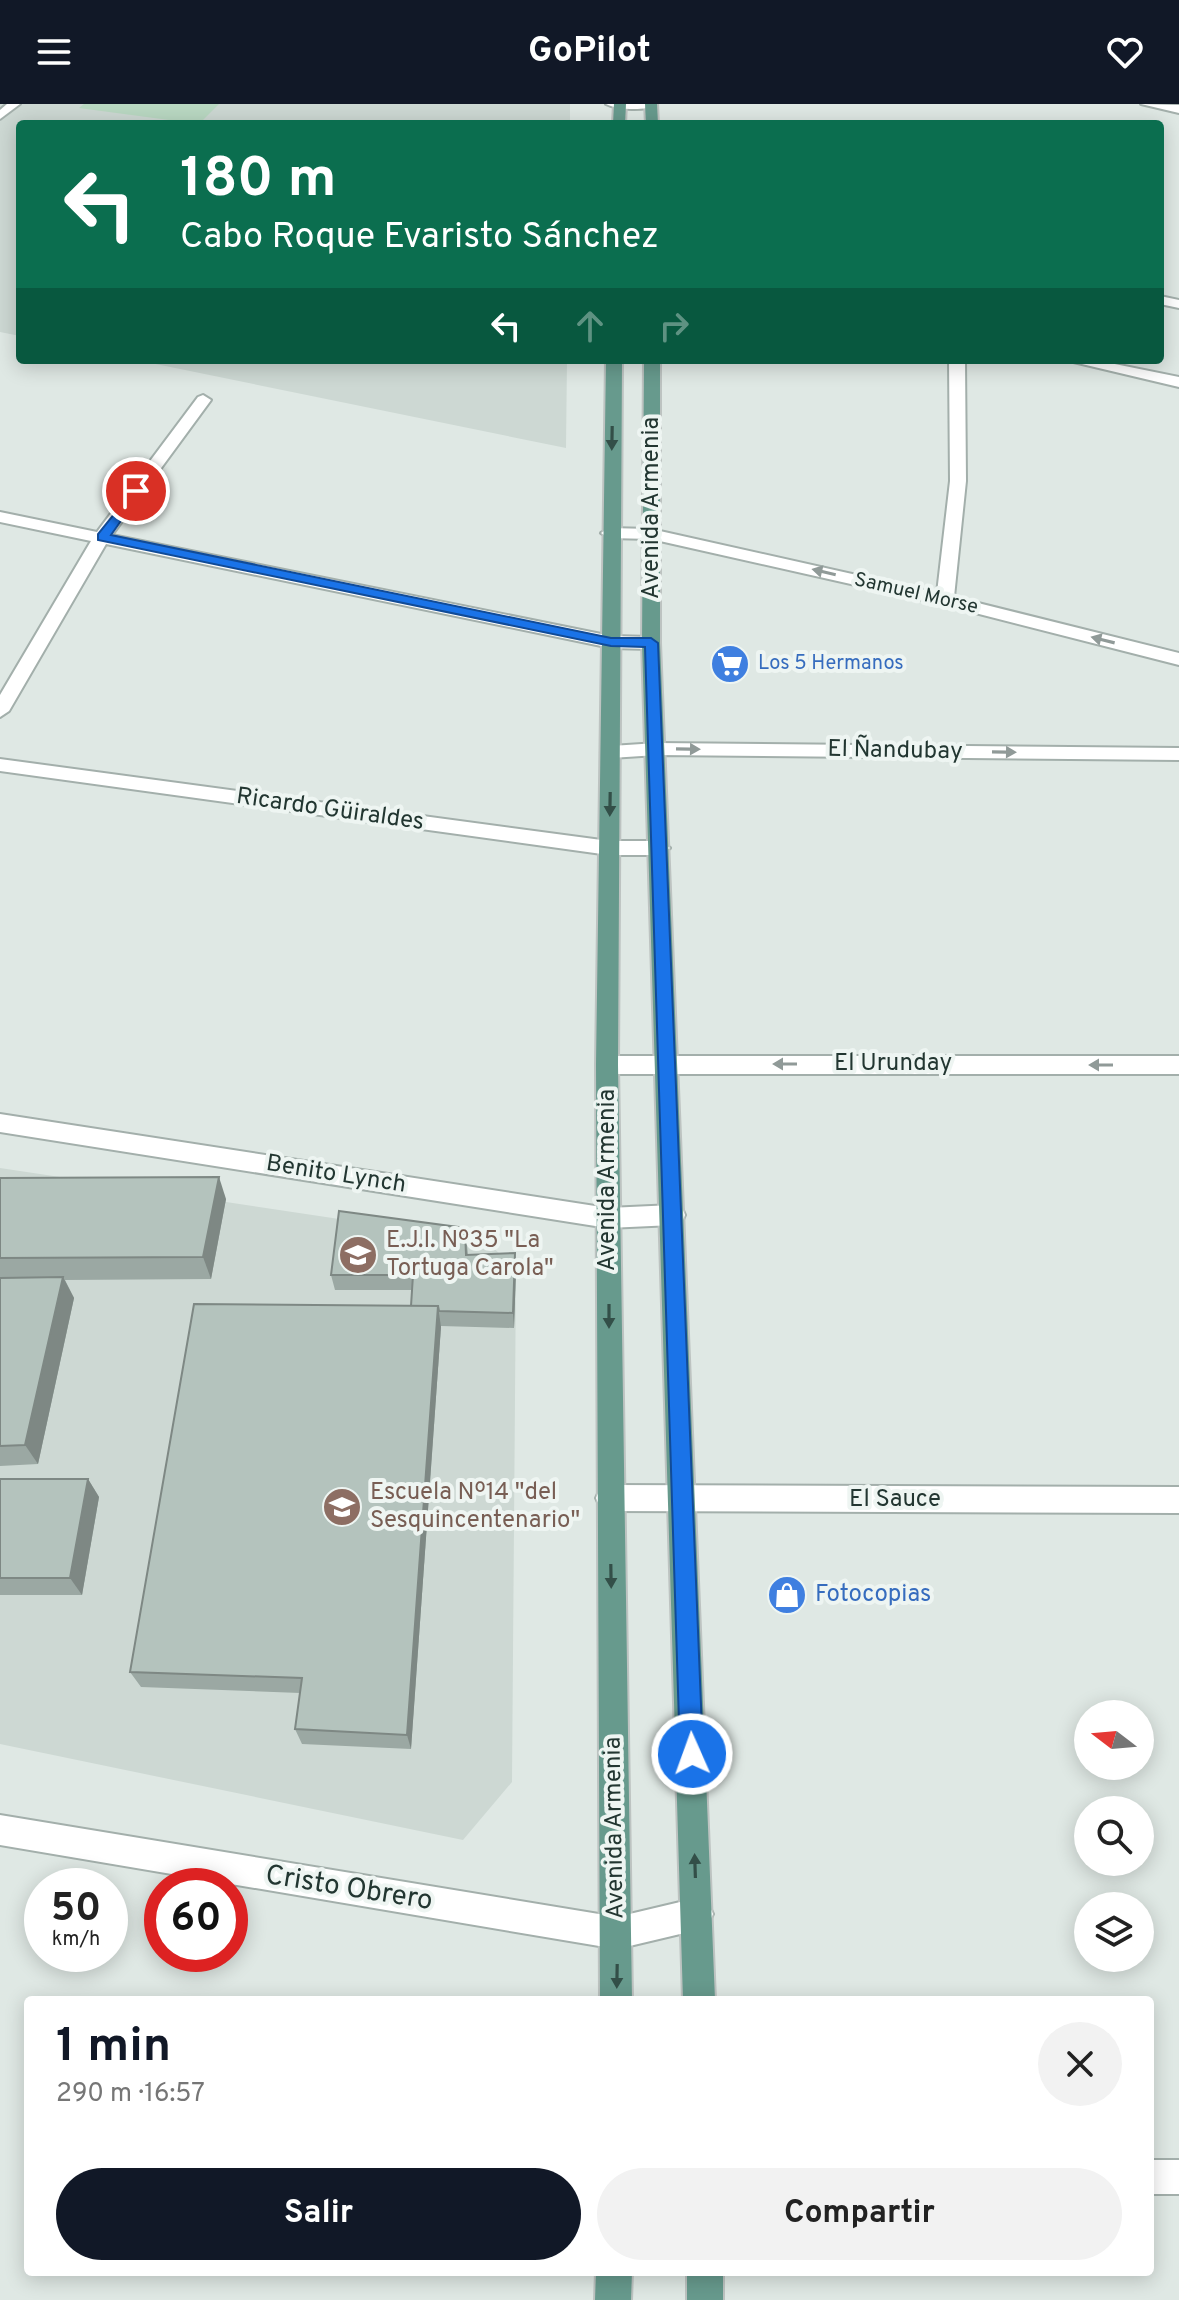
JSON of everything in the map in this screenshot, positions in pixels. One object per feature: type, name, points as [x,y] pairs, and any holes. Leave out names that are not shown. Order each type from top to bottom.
[{"type":"main road","name":"Avenida Armenia","points":[[614,364],[609,533],[611,752],[607,1065],[616,1996]]},
{"type":"main road","name":"Avenida Armenia","points":[[652,364],[651,643],[684,1499],[699,1996]]},
{"type":"main road","points":[[613,2300],[614,2276]]},
{"type":"main road","points":[[705,2276],[705,2300]]},
{"type":"street","points":[[1147,104],[1179,109]]},
{"type":"street","points":[[945,600],[958,481],[957,364]]},
{"type":"street","points":[[1092,364],[1179,382]]},
{"type":"street","points":[[0,711],[102,537],[203,400]]},
{"type":"street","points":[[0,517],[611,642],[651,643]]},
{"type":"street","name":"Samuel Morse","points":[[609,533],[651,534],[945,600],[1179,659]]},
{"type":"street","name":"El Ñandubay","points":[[611,752],[657,749],[1179,754]]},
{"type":"street","name":"Ricardo Güiraldes","points":[[0,765],[609,848],[660,848]]},
{"type":"street","name":"El Urunday","points":[[607,1065],[1179,1065]]},
{"type":"street","name":"Benito Lynch","points":[[0,1123],[608,1218],[673,1215]]},
{"type":"street","name":"El Sauce","points":[[610,1498],[1179,1500]]},
{"type":"street","name":"Cristo Obrero","points":[[0,1830],[617,1933],[697,1914]]},
{"type":"street","points":[[1154,2177],[1179,2177]]},
{"type":"lane","points":[[0,116],[14,104]]},
{"type":"lane","points":[[612,104],[651,104]]},
{"type":"shaded area","points":[[0,104],[570,104],[570,120],[16,120],[16,335],[0,332]]},
{"type":"shaded area","points":[[156,364],[567,364],[566,448]]},
{"type":"shaded area","points":[[0,1168],[486,1241],[516,1269],[512,1782],[463,1840],[0,1744]]},
{"type":"green space","points":[[84,104],[219,104],[203,120],[169,120],[79,108]]},
{"type":"building","points":[[219,1177],[203,1257],[0,1258],[0,1178]]},
{"type":"building","points":[[339,1211],[465,1228],[466,1255],[515,1253],[513,1313],[439,1311],[438,1306],[411,1306],[413,1275],[331,1275]]},
{"type":"building","points":[[63,1277],[25,1445],[0,1446],[0,1278]]},
{"type":"building","name":"Escuela Nº14 \"del Sesquincentenario\"","points":[[194,1304],[438,1306],[407,1735],[295,1729],[302,1678],[130,1672]]},
{"type":"building","points":[[0,1479],[88,1479],[70,1578],[0,1578]]},
{"type":"place","name":"Los 5 Hermanos","points":[[730,664]]},
{"type":"place","name":"E.J.I. Nº35 \"La Tortuga Carola\"","points":[[358,1255]]},
{"type":"place","name":"Escuela Nº14 \"del Sesquincentenario\"","points":[[342,1507]]},
{"type":"place","name":"Fotocopias","points":[[787,1595]]},
{"type":"route","points":[[136,491],[102,537],[611,642],[651,643],[692,1754]]}]
